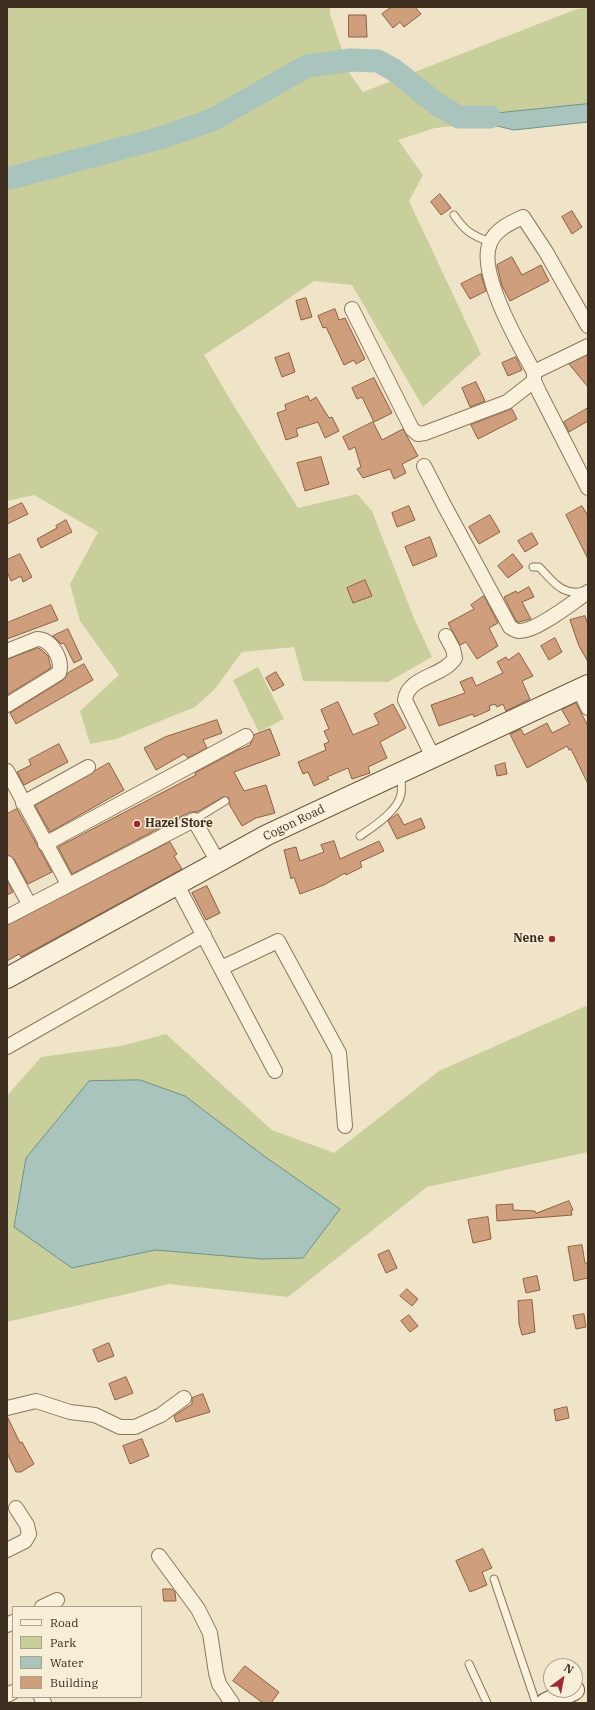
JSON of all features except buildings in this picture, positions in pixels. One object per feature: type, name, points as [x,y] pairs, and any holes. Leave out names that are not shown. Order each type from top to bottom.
[{"type":"street","points":[[588,326],[546,252],[523,217],[500,228],[490,242],[487,255],[492,280],[504,315],[588,488]]},
{"type":"street","points":[[352,309],[412,430],[418,434],[426,433],[507,402],[534,376],[588,346]]},
{"type":"street","points":[[424,466],[444,506],[510,627],[518,631],[528,630],[556,615],[588,591]]},
{"type":"street","points":[[433,757],[405,700],[406,692],[414,684],[450,665],[455,658],[453,649],[446,636]]},
{"type":"street","points":[[7,651],[37,639],[43,639],[48,642],[58,656],[61,667],[59,673],[7,705]]},
{"type":"street","points":[[583,687],[588,708]]},
{"type":"street","name":"Cogon Road","points":[[7,978],[267,836],[583,687]]},
{"type":"street","points":[[45,844],[246,736]]},
{"type":"street","points":[[23,803],[88,767]]},
{"type":"street","points":[[7,771],[45,844],[68,884]]},
{"type":"street","points":[[7,917],[29,904],[194,820],[218,862]]},
{"type":"street","points":[[7,863],[29,904]]},
{"type":"street","points":[[177,885],[275,1071]]},
{"type":"street","points":[[7,1047],[204,935]]},
{"type":"street","points":[[221,968],[278,941],[339,1053],[345,1126]]},
{"type":"street","points":[[7,1408],[36,1401],[70,1412],[95,1415],[120,1427],[135,1427],[161,1415],[184,1398]]},
{"type":"street","points":[[7,1550],[25,1541],[29,1534],[27,1525],[16,1508]]},
{"type":"street","points":[[159,1556],[198,1609],[210,1633],[216,1674],[219,1684],[232,1703]]},
{"type":"street","points":[[44,1606],[56,1600]]},
{"type":"street","points":[[546,1703],[557,1698]]},
{"type":"lane","points":[[454,215],[466,231],[490,242]]},
{"type":"lane","points":[[533,567],[539,567],[552,582],[570,593],[588,591]]},
{"type":"lane","points":[[360,836],[382,820],[398,803],[401,793],[400,773]]},
{"type":"lane","points":[[194,820],[225,801]]},
{"type":"lane","points":[[494,1579],[536,1703]]},
{"type":"lane","points":[[469,1664],[486,1703]]},
{"type":"green space","points":[[7,7],[330,7],[330,14],[350,74],[363,92],[577,9],[588,8],[588,112],[435,128],[398,140],[423,175],[409,201],[481,354],[423,407],[352,285],[314,281],[204,355],[298,508],[357,494],[372,511],[413,616],[432,657],[388,682],[303,681],[294,647],[242,652],[215,689],[195,707],[116,739],[90,744],[80,711],[119,675],[80,621],[70,584],[98,532],[34,495],[7,501]]},
{"type":"green space","points":[[258,667],[284,719],[259,732],[233,680]]},
{"type":"green space","points":[[588,1005],[588,1152],[427,1187],[288,1297],[169,1284],[7,1322],[7,1096],[41,1057],[121,1046],[166,1034],[272,1130],[334,1153],[439,1071]]},
{"type":"water","points":[[588,104],[588,122],[514,130],[459,117]]},
{"type":"water","points":[[140,1080],[185,1096],[264,1156],[340,1209],[303,1258],[262,1259],[155,1250],[72,1268],[14,1227],[26,1158],[89,1081]]},
{"type":"waterway","points":[[7,179],[164,137],[212,120],[307,66],[350,60],[378,61],[394,70],[438,105],[459,117],[490,117]]},
{"type":"place","name":"Hazel Store","points":[[137,824]]},
{"type":"place","name":"Nene","points":[[552,939]]}]
